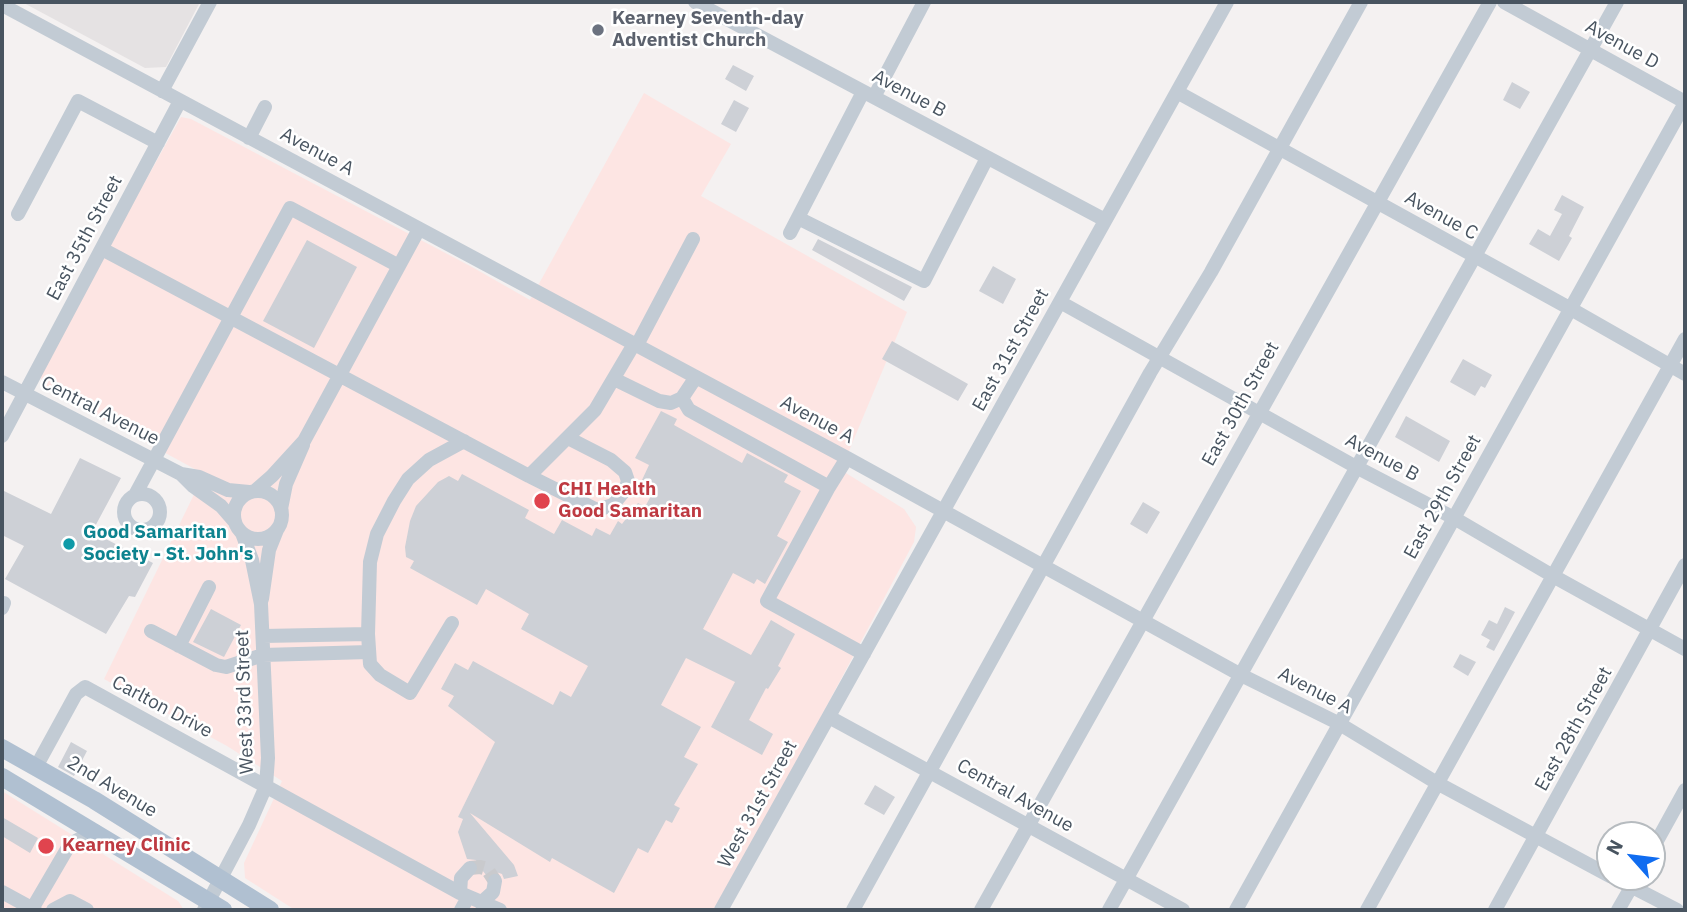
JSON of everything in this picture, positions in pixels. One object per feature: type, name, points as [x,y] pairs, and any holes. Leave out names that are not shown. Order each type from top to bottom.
[{"type":"main road","name":"2nd Avenue","points":[[2,748],[222,878],[270,910]]},
{"type":"main road","points":[[2,777],[95,831],[212,907]]},
{"type":"street","points":[[162,91],[210,2]]},
{"type":"street","name":"Avenue B","points":[[696,2],[1105,220]]},
{"type":"street","points":[[790,233],[868,94],[924,2]]},
{"type":"street","name":"East 31st Street","points":[[829,717],[1227,2]]},
{"type":"street","points":[[853,910],[1360,2]]},
{"type":"street","name":"East 30th Street","points":[[981,910],[1490,2]]},
{"type":"street","name":"Avenue D","points":[[1504,2],[1685,102]]},
{"type":"street","points":[[1109,910],[1617,2]]},
{"type":"street","name":"Avenue A","points":[[2,5],[847,458],[1241,675],[1338,723],[1437,783],[1596,868]]},
{"type":"street","name":"Avenue C","points":[[1177,92],[1685,374]]},
{"type":"street","points":[[18,214],[78,101],[158,142]]},
{"type":"street","name":"East 35th Street","points":[[2,436],[180,101]]},
{"type":"street","name":"East 29th Street","points":[[1236,910],[1685,102]]},
{"type":"street","points":[[248,138],[265,107]]},
{"type":"street","points":[[798,218],[924,281],[987,158]]},
{"type":"street","points":[[135,495],[290,208],[398,266]]},
{"type":"street","points":[[304,441],[286,484],[281,509],[282,519],[278,528],[261,539],[251,538],[238,527],[235,505],[241,497],[272,476],[304,441],[419,229]]},
{"type":"street","points":[[529,476],[595,410],[635,345],[693,239]]},
{"type":"street","points":[[102,249],[597,510],[606,509],[621,499],[628,481],[625,472],[611,460],[568,438]]},
{"type":"street","name":"Avenue B","points":[[1060,302],[1358,468],[1454,518],[1685,649]]},
{"type":"street","points":[[1367,910],[1685,339]]},
{"type":"street","points":[[614,379],[659,401],[671,403],[682,398],[696,377]]},
{"type":"street","name":"Central Avenue","points":[[2,382],[181,474],[221,506],[238,527]]},
{"type":"street","points":[[682,398],[689,410],[829,487]]},
{"type":"street","points":[[452,623],[410,693],[380,675],[370,664],[370,562],[377,534],[408,479],[429,460],[464,442]]},
{"type":"street","points":[[847,458],[767,601],[864,654]]},
{"type":"street","name":"Central Avenue","points":[[181,474],[199,477],[228,490],[253,491]]},
{"type":"street","points":[[253,491],[269,493],[277,500],[281,509]]},
{"type":"street","name":"West 33rd Street","points":[[212,907],[222,878],[266,786],[268,758],[261,604],[252,560],[238,527]]},
{"type":"street","name":"West 33rd Street","points":[[261,604],[269,550],[278,528]]},
{"type":"street","name":"East 28th Street","points":[[1495,910],[1685,565]]},
{"type":"street","points":[[179,646],[209,587]]},
{"type":"street","points":[[151,631],[216,665],[226,667],[263,655],[369,652]]},
{"type":"street","points":[[263,636],[368,634]]},
{"type":"street","name":"Carlton Drive","points":[[36,767],[76,694],[85,687],[266,786]]},
{"type":"street","name":"Central Avenue","points":[[829,717],[1183,910]]},
{"type":"street","name":"West 31st Street","points":[[721,910],[829,717]]},
{"type":"street","points":[[266,786],[467,901],[500,910]]},
{"type":"street","points":[[1666,825],[1685,790]]},
{"type":"street","points":[[2,892],[33,909],[70,844],[95,831]]},
{"type":"street","points":[[467,901],[461,878],[470,868]]},
{"type":"street","points":[[467,901],[493,892],[495,881]]},
{"type":"street","points":[[1618,910],[1629,891]]},
{"type":"street","name":"Avenue A","points":[[1648,891],[1677,910]]},
{"type":"street","points":[[53,910],[70,901],[87,910]]},
{"type":"shaded area","points":[[22,2],[200,2],[166,67],[145,68]]},
{"type":"shaded area","name":"CHI Health Good Samaritan","points":[[644,93],[731,144],[701,196],[907,312],[841,470],[904,509],[916,527],[914,542],[718,910],[295,910],[245,878],[244,863],[282,781],[227,746],[104,679],[204,474],[44,387],[39,372],[181,117],[191,119],[530,300]]},
{"type":"shaded area","name":"Kearney Clinic","points":[[2,791],[178,901],[184,910],[2,910]]},
{"type":"building","points":[[733,65],[754,76],[746,91],[725,79]]},
{"type":"building","points":[[1512,82],[1530,92],[1520,109],[1503,100]]},
{"type":"building","points":[[734,100],[749,108],[736,132],[721,124]]},
{"type":"building","points":[[1562,195],[1584,207],[1569,236],[1572,238],[1559,261],[1529,244],[1538,229],[1550,236],[1562,214],[1554,210]]},
{"type":"building","points":[[818,239],[912,287],[904,301],[812,250]]},
{"type":"building","points":[[307,240],[357,267],[314,348],[263,321]]},
{"type":"building","points":[[993,266],[1016,279],[1003,304],[979,291]]},
{"type":"building","points":[[892,341],[968,384],[958,401],[882,359]]},
{"type":"building","points":[[1463,359],[1492,375],[1485,388],[1481,386],[1475,396],[1450,382]]},
{"type":"building","points":[[661,411],[677,419],[674,425],[742,463],[747,453],[788,475],[784,482],[801,491],[777,536],[788,542],[765,584],[757,579],[754,584],[733,573],[703,629],[751,655],[771,620],[795,634],[778,666],[781,668],[768,689],[766,688],[749,720],[773,734],[762,755],[711,727],[735,682],[686,658],[661,705],[701,727],[684,757],[698,764],[674,805],[680,808],[672,823],[666,820],[648,853],[638,848],[614,893],[552,858],[550,862],[470,813],[514,865],[518,876],[504,879],[502,874],[496,872],[487,876],[482,870],[479,871],[476,860],[467,859],[458,832],[463,819],[458,817],[495,742],[448,706],[454,696],[441,689],[455,663],[468,670],[473,661],[553,705],[560,691],[571,697],[588,666],[521,629],[529,614],[486,589],[477,605],[410,568],[414,561],[406,557],[405,547],[410,521],[416,506],[438,482],[449,476],[458,481],[462,474],[529,510],[525,518],[554,534],[562,520],[592,536],[596,528],[610,535],[618,521],[622,524],[638,503],[645,507],[655,488],[642,480],[649,465],[635,458]]},
{"type":"building","points":[[1406,416],[1450,441],[1439,462],[1395,437]]},
{"type":"building","name":"Good Samaritan Society - St. John's","points":[[80,458],[121,478],[92,532],[153,563],[135,597],[129,596],[106,634],[5,579],[24,546],[2,535],[2,490],[51,514]]},
{"type":"building","points":[[1143,502],[1160,512],[1147,534],[1130,524]]},
{"type":"building","points":[[1505,607],[1515,612],[1494,651],[1486,647],[1490,640],[1481,635],[1489,620],[1497,624]]},
{"type":"building","points":[[211,609],[241,625],[224,657],[193,642]]},
{"type":"building","points":[[1460,654],[1476,662],[1468,676],[1453,667]]},
{"type":"building","points":[[71,742],[87,751],[74,776],[58,767]]},
{"type":"building","points":[[875,785],[895,797],[884,815],[864,804]]},
{"type":"building","points":[[2,817],[38,838],[30,853],[2,836]]},
{"type":"tunnel","points":[[470,868],[487,869],[495,881]]},
{"type":"place","name":"Kearney Seventh-day Adventist Church","points":[[598,30]]},
{"type":"place","name":"CHI Health Good Samaritan","points":[[542,501]]},
{"type":"place","name":"Good Samaritan Society - St. John's","points":[[69,544]]},
{"type":"place","name":"Kearney Clinic","points":[[46,846]]}]
